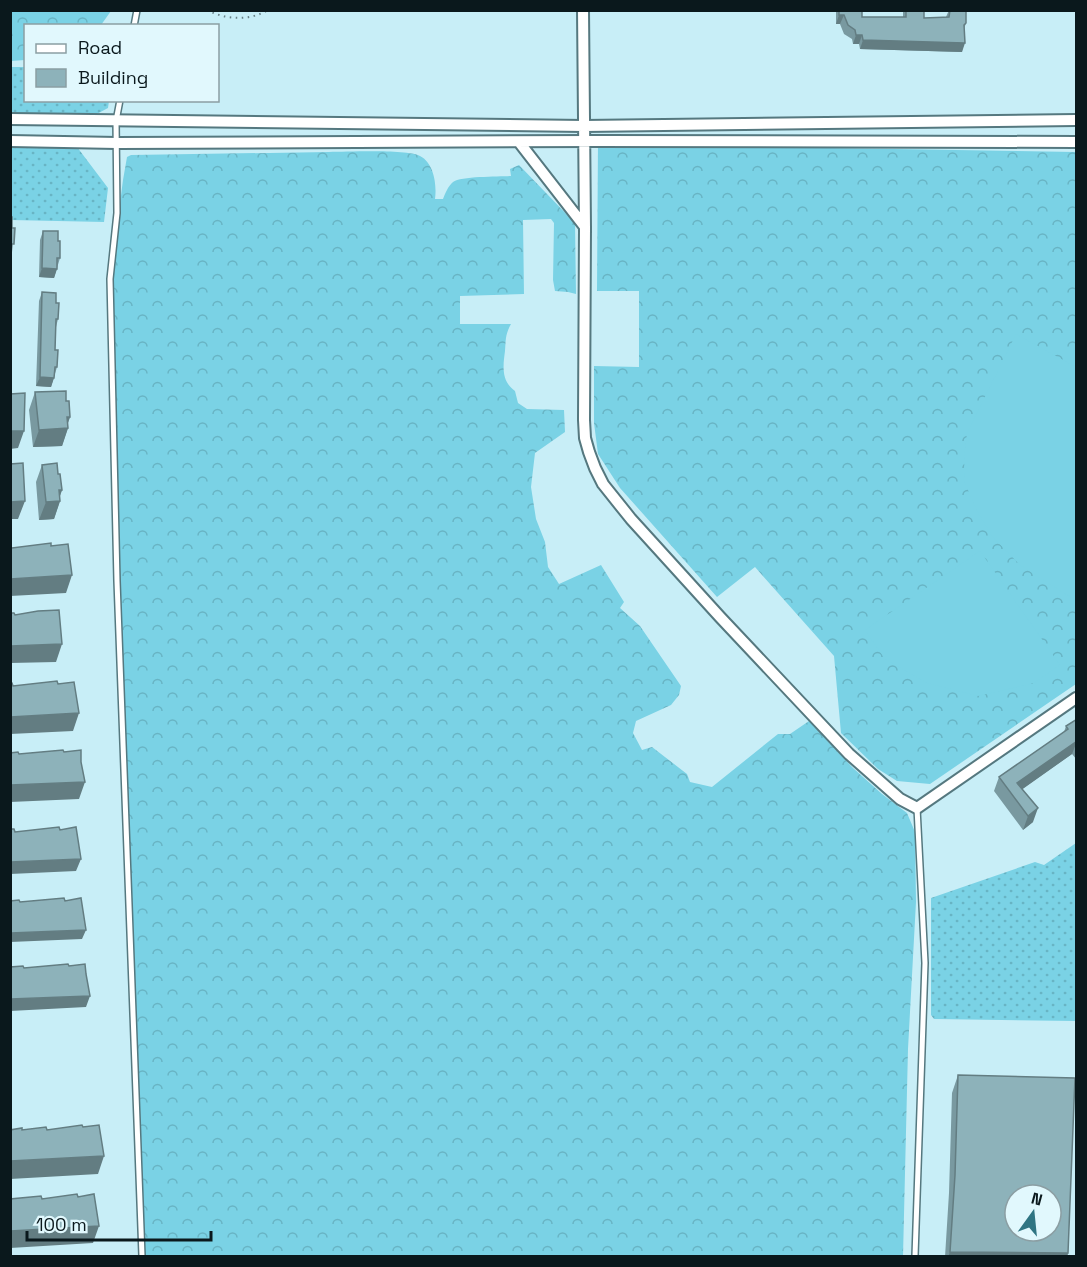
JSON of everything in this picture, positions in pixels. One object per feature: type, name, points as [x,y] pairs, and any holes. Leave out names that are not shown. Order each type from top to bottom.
[{"type":"street","points":[[583,10],[584,420],[589,452],[603,484],[631,519],[720,617],[849,754],[900,799],[917,808],[1077,698]]},
{"type":"street","points":[[10,119],[584,126],[1077,120]]},
{"type":"street","points":[[10,141],[117,143],[1077,142]]},
{"type":"street","points":[[519,142],[585,228]]},
{"type":"lane","points":[[120,102],[116,121],[117,213],[110,279],[115,500],[142,1257]]},
{"type":"lane","points":[[915,1257],[925,963],[917,808]]},
{"type":"path","points":[[207,10],[232,18],[260,16],[268,10]]},
{"type":"green space","points":[[11,10],[111,11],[102,24],[24,24],[24,60],[11,61]]},
{"type":"green space","points":[[10,67],[24,67],[24,102],[109,102],[108,108],[93,116],[11,113]]},
{"type":"green space","points":[[11,135],[71,139],[108,188],[104,222],[11,220]]},
{"type":"green space","points":[[598,141],[769,147],[1076,152],[1076,684],[930,784],[897,781],[878,769],[841,733],[834,656],[755,567],[717,597],[620,488],[598,454],[594,423],[594,366],[639,367],[639,291],[597,291]]},
{"type":"green space","points":[[390,152],[413,154],[425,159],[434,175],[435,199],[443,199],[447,190],[457,180],[511,176],[510,169],[519,165],[575,223],[576,294],[555,291],[553,280],[554,223],[551,219],[523,220],[524,294],[460,296],[460,324],[511,324],[506,337],[504,373],[507,383],[515,391],[518,403],[527,409],[564,410],[565,432],[535,453],[531,487],[536,519],[545,542],[548,567],[559,584],[601,565],[624,602],[620,608],[640,626],[681,686],[679,695],[671,705],[636,721],[633,733],[642,750],[652,747],[687,774],[690,782],[712,787],[778,734],[790,734],[809,721],[853,768],[907,813],[915,832],[916,902],[908,1049],[903,1256],[142,1256],[121,695],[110,279],[127,157],[131,155]]},
{"type":"green space","points":[[1016,334],[1076,367],[1076,600],[1020,565],[992,536],[977,511],[965,483],[964,458],[967,433]]},
{"type":"green space","points":[[980,551],[1060,665],[1034,683],[978,696],[927,683],[885,659],[865,630]]},
{"type":"green space","points":[[1076,843],[1076,1021],[934,1019],[931,1015],[931,898],[1035,862],[1044,865]]},
{"type":"building","points":[[839,10],[862,10],[862,17],[906,17],[906,10],[924,10],[924,18],[949,17],[950,10],[966,10],[965,43],[863,40],[862,35],[856,35],[855,30],[848,25],[844,15],[839,15]]},
{"type":"building","points":[[10,217],[12,217],[12,228],[15,228],[11,255]]},
{"type":"building","points":[[43,231],[58,231],[60,258],[57,258],[57,269],[42,268]]},
{"type":"building","points":[[42,292],[56,293],[56,303],[59,303],[55,350],[58,350],[57,367],[55,367],[54,378],[40,377]]},
{"type":"building","points":[[66,391],[70,417],[67,417],[68,428],[39,430],[35,392]]},
{"type":"building","points":[[25,393],[24,431],[10,431],[10,394]]},
{"type":"building","points":[[23,463],[25,501],[10,502],[10,464]]},
{"type":"building","points":[[57,463],[62,490],[59,490],[60,501],[46,502],[42,465]]},
{"type":"building","points":[[51,543],[51,546],[68,544],[72,575],[10,579],[10,546],[12,548]]},
{"type":"building","points":[[59,610],[62,644],[10,646],[10,613],[15,615]]},
{"type":"building","points":[[57,681],[58,684],[74,682],[79,713],[10,717],[10,683],[13,686]]},
{"type":"building","points":[[1077,719],[1077,741],[1017,783],[1038,808],[1028,816],[999,777],[1068,729],[1066,726]]},
{"type":"building","points":[[63,750],[64,752],[81,750],[85,782],[10,785],[10,753]]},
{"type":"building","points":[[59,827],[60,830],[76,827],[81,859],[10,862],[10,829],[14,829],[15,832]]},
{"type":"building","points":[[64,898],[65,901],[81,898],[86,930],[10,933],[10,901]]},
{"type":"building","points":[[68,964],[69,966],[85,964],[90,996],[10,999],[10,967]]},
{"type":"building","points":[[958,1075],[1075,1078],[1068,1253],[950,1252]]},
{"type":"building","points":[[82,1125],[83,1127],[99,1125],[104,1156],[10,1161],[10,1130],[46,1127],[47,1130]]},
{"type":"building","points":[[77,1194],[78,1197],[94,1194],[99,1226],[10,1231],[10,1199],[41,1196],[42,1199]]}]
